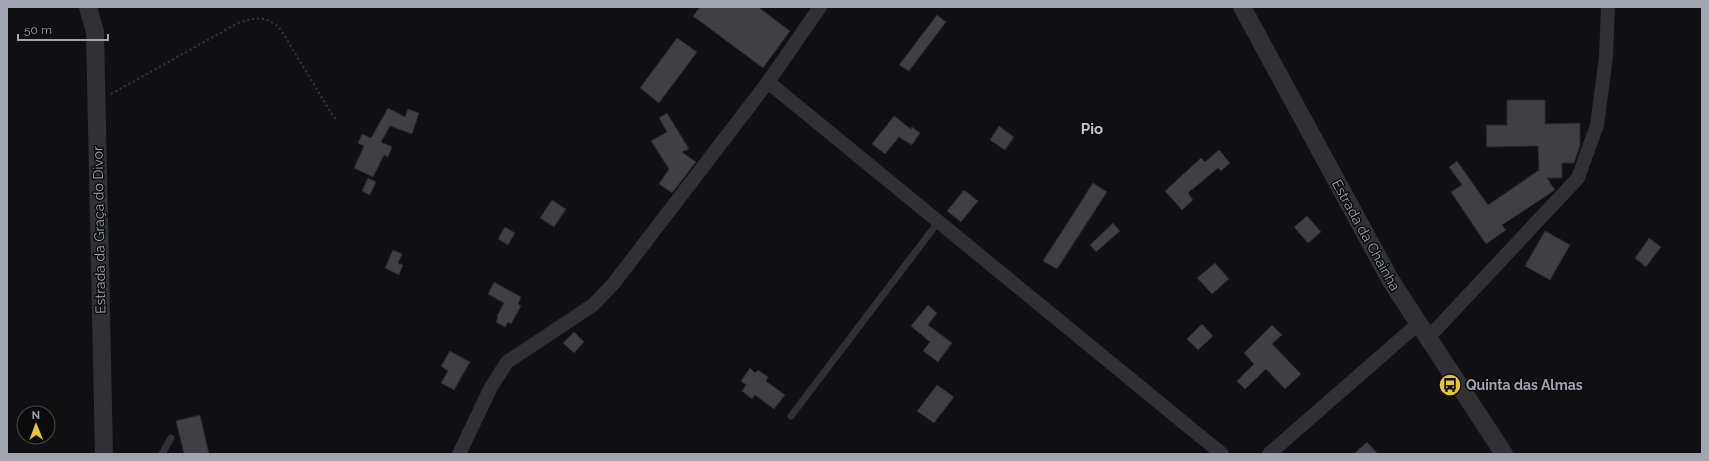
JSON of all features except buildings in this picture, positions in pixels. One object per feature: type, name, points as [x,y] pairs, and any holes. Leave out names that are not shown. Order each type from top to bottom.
[{"type":"street","name":"Estrada da Graça do Divor","points":[[88,7],[95,32],[104,454]]},
{"type":"street","points":[[459,454],[491,387],[508,362],[593,305],[614,283],[768,82],[820,7]]},
{"type":"street","name":"Estrada da Chainha","points":[[1242,7],[1388,274],[1418,323],[1504,454]]},
{"type":"street","points":[[1428,338],[1578,178],[1597,125],[1606,57],[1608,7]]},
{"type":"street","points":[[768,82],[1222,454]]},
{"type":"street","points":[[1269,454],[1418,323]]},
{"type":"lane","points":[[791,416],[939,221]]},
{"type":"lane","points":[[162,454],[171,438]]},
{"type":"path","points":[[96,96],[113,93],[238,23],[258,18],[270,21],[281,30],[333,116],[338,121]]},
{"type":"place","name":"Quinta das Almas","points":[[1450,385]]},
{"type":"district","name":"Pio","points":[[1092,129]]}]
